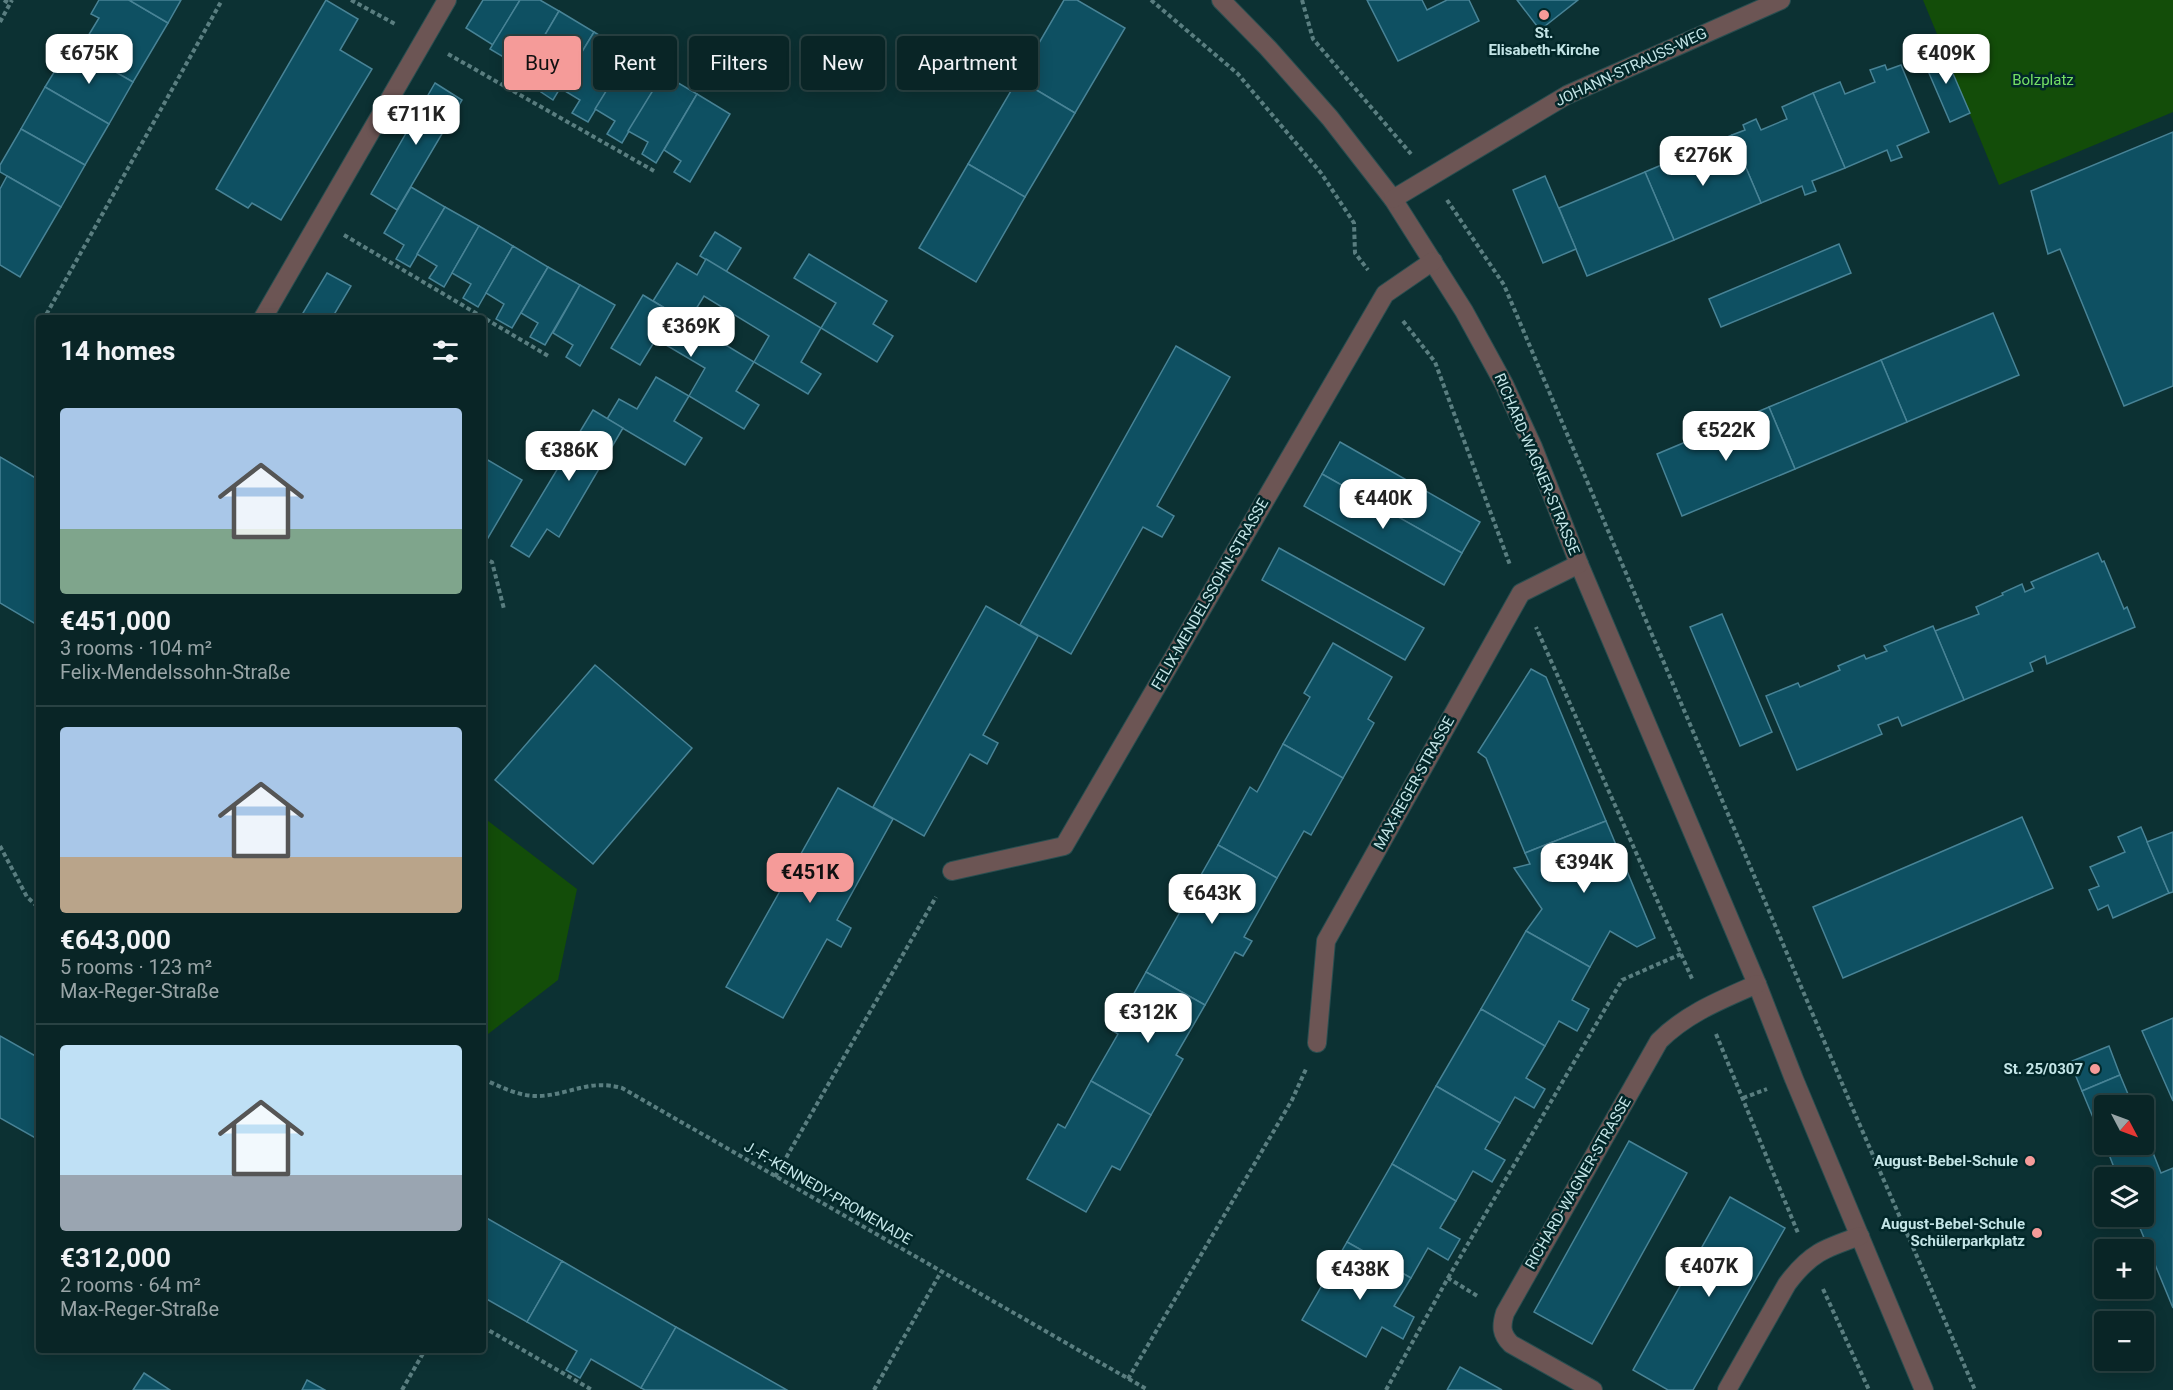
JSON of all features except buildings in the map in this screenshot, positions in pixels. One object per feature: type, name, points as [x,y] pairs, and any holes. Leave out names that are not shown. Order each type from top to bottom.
[{"type":"street","points":[[265,315],[447,0]]},
{"type":"street","name":"RICHARD-WAGNER-STRASSE","points":[[1221,0],[1268,48],[1330,118],[1393,199],[1434,261],[1504,384],[1533,447],[1579,564],[1757,984],[1794,1079],[1924,1390]]},
{"type":"street","name":"JOHANN-STRAUSS-WEG","points":[[1393,199],[1567,95],[1781,0]]},
{"type":"street","name":"FELIX-MENDELSSOHN-STRASSE","points":[[951,870],[1064,846],[1385,294],[1434,261]]},
{"type":"street","name":"MAX-REGER-STRASSE","points":[[1317,1043],[1326,941],[1521,593],[1579,564]]},
{"type":"street","name":"RICHARD-WAGNER-STRASSE","points":[[1505,1313],[1659,1041],[1675,1025],[1705,1007],[1757,984]]},
{"type":"street","points":[[1727,1390],[1787,1284],[1809,1258],[1823,1248],[1860,1236]]},
{"type":"street","points":[[1505,1313],[1501,1325],[1504,1337],[1511,1344],[1593,1390]]},
{"type":"path","points":[[0,22],[11,2],[4,0]]},
{"type":"path","points":[[46,315],[222,0]]},
{"type":"path","points":[[351,0],[654,171]]},
{"type":"path","points":[[320,221],[479,315]]},
{"type":"path","points":[[486,319],[550,357]]},
{"type":"path","points":[[486,559],[492,562],[504,609]]},
{"type":"path","points":[[0,846],[27,897],[36,905]]},
{"type":"path","points":[[775,1177],[951,870]]},
{"type":"path","points":[[1681,954],[1809,1258],[1869,1390]]},
{"type":"path","points":[[1128,1379],[1292,1100],[1317,1043]]},
{"type":"path","name":"J.-F.-KENNEDY-PROMENADE","points":[[486,1080],[522,1095],[540,1096],[592,1084],[607,1083],[622,1088],[1148,1390]]},
{"type":"path","points":[[874,1390],[942,1272]]},
{"type":"path","points":[[1386,1390],[1448,1278],[1505,1313]]},
{"type":"path","points":[[486,1329],[592,1390]]},
{"type":"path","points":[[402,1390],[423,1353]]},
{"type":"green space","name":"Bolzplatz","points":[[1923,0],[2173,0],[2173,112],[1999,185]]},
{"type":"green space","points":[[486,819],[577,889],[558,980],[486,1036]]},
{"type":"place","name":"St. Elisabeth-Kirche","points":[[1544,15]]},
{"type":"place","name":"St. 25/0307","points":[[2095,1069]]},
{"type":"place","name":"August-Bebel-Schule","points":[[2030,1161]]},
{"type":"place","name":"August-Bebel-Schule Schülerparkplatz","points":[[2037,1233]]}]
